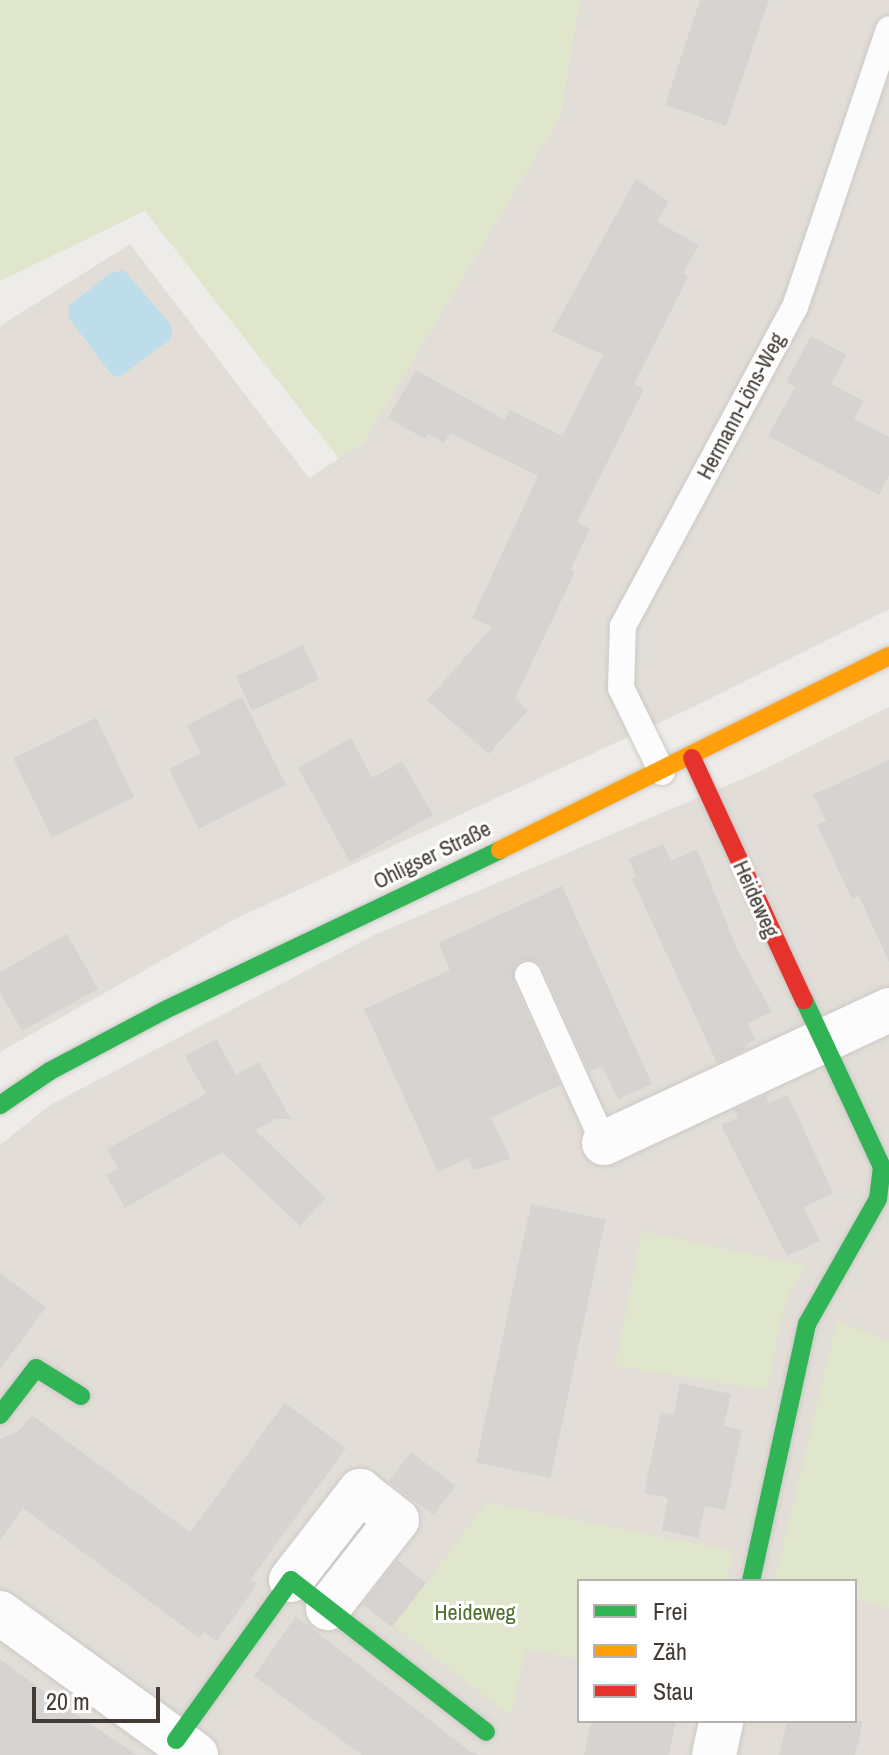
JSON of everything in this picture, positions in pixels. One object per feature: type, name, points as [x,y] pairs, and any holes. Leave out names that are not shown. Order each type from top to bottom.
[{"type":"street","name":"Ohligser Straße","points":[[0,1105],[50,1071],[165,1010],[692,758],[889,656]]},
{"type":"street","name":"Heideweg","points":[[692,758],[820,1040],[882,1167],[880,1188],[807,1324],[751,1579]]},
{"type":"street","points":[[604,1143],[889,1010]]},
{"type":"street","points":[[0,1415],[36,1368],[81,1396]]},
{"type":"street","points":[[0,1613],[186,1747],[291,1580],[360,1491],[397,1520],[328,1608]]},
{"type":"street","points":[[291,1580],[486,1732]]},
{"type":"street","points":[[714,1755],[721,1723]]},
{"type":"lane","name":"Hermann-Löns-Weg","points":[[662,772],[621,688],[623,626],[795,307],[889,30]]},
{"type":"lane","points":[[528,975],[604,1143]]},
{"type":"shaded area","points":[[580,0],[889,0],[889,609],[693,707],[235,919],[0,1052],[0,326],[130,244],[309,478],[363,443],[560,116]]},
{"type":"shaded area","points":[[889,707],[889,1755],[0,1755],[0,1145],[50,1105],[374,935],[763,770]]},
{"type":"green space","points":[[0,0],[580,0],[560,116],[363,443],[339,459],[145,211],[0,281]]},
{"type":"green space","points":[[642,1231],[807,1266],[786,1299],[767,1390],[615,1366]]},
{"type":"green space","points":[[837,1321],[889,1341],[889,1608],[857,1600],[857,1579],[775,1579]]},
{"type":"green space","name":"Heideweg","points":[[487,1502],[733,1551],[727,1579],[577,1579],[577,1659],[526,1649],[511,1716],[394,1626]]},
{"type":"water","points":[[124,270],[172,326],[171,339],[119,377],[111,374],[69,318],[69,306],[110,273]]},
{"type":"building","points":[[700,0],[769,0],[726,126],[665,105]]},
{"type":"building","points":[[636,179],[669,202],[657,222],[699,245],[683,273],[688,277],[634,384],[644,389],[577,522],[590,529],[571,569],[575,572],[515,698],[528,710],[489,754],[427,700],[492,627],[472,618],[538,476],[450,433],[444,443],[428,434],[425,439],[388,418],[416,370],[505,420],[510,410],[562,436],[603,355],[552,331]]},
{"type":"building","points":[[811,336],[847,355],[831,384],[864,401],[854,419],[889,437],[889,475],[879,495],[768,436],[795,387],[786,382]]},
{"type":"building","points":[[303,645],[319,679],[252,711],[236,676]]},
{"type":"building","points":[[242,697],[286,785],[199,829],[169,769],[201,753],[187,725]]},
{"type":"building","points":[[96,718],[135,797],[52,837],[13,758]]},
{"type":"building","points":[[351,738],[372,778],[402,761],[433,815],[350,862],[298,768]]},
{"type":"building","points":[[889,760],[889,962],[859,896],[852,899],[817,825],[826,821],[813,795]]},
{"type":"building","points":[[663,844],[671,861],[697,849],[737,949],[772,1012],[748,1023],[755,1040],[744,1045],[746,1049],[717,1063],[632,879],[636,877],[629,859]]},
{"type":"building","points":[[562,886],[652,1084],[618,1099],[602,1066],[589,1072],[543,968],[537,962],[522,960],[515,966],[513,982],[560,1085],[491,1118],[511,1159],[474,1170],[468,1158],[438,1172],[364,1009],[450,970],[438,943]]},
{"type":"building","points":[[67,934],[98,989],[22,1031],[0,992],[0,972]]},
{"type":"building","points":[[216,1039],[236,1075],[259,1062],[291,1119],[276,1119],[255,1130],[326,1198],[300,1226],[222,1152],[125,1208],[106,1175],[118,1168],[107,1149],[206,1094],[185,1056]]},
{"type":"building","points":[[766,1095],[769,1103],[788,1095],[833,1193],[804,1207],[820,1241],[787,1256],[721,1125],[738,1118],[734,1110]]},
{"type":"building","points":[[531,1204],[605,1220],[550,1478],[476,1462]]},
{"type":"building","points":[[0,1273],[46,1307],[0,1369]]},
{"type":"building","points":[[680,1383],[731,1394],[724,1426],[742,1430],[725,1510],[705,1506],[698,1538],[662,1530],[668,1498],[644,1493],[661,1412],[674,1415]]},
{"type":"building","points":[[285,1403],[346,1448],[251,1579],[257,1584],[217,1641],[204,1632],[199,1638],[23,1508],[0,1540],[0,1439],[19,1431],[32,1415],[190,1532]]},
{"type":"building","points":[[411,1452],[456,1486],[433,1515],[389,1482]]},
{"type":"building","points":[[397,1560],[426,1583],[392,1627],[363,1604]]},
{"type":"building","points":[[296,1616],[478,1755],[362,1755],[254,1676]]},
{"type":"building","points":[[0,1659],[68,1709],[137,1755],[0,1755]]},
{"type":"building","points":[[863,1721],[855,1755],[779,1755],[787,1723]]},
{"type":"building","points":[[591,1723],[676,1723],[669,1755],[584,1755]]},
{"type":"traffic: fast","points":[[0,1105],[50,1071],[165,1010],[500,850]]},
{"type":"traffic: fast","points":[[751,1579],[807,1324],[878,1199],[882,1167],[804,1000]]},
{"type":"traffic: fast","points":[[0,1415],[36,1368],[81,1396]]},
{"type":"traffic: fast","points":[[176,1740],[291,1580],[486,1732]]},
{"type":"traffic: slow","points":[[500,850],[889,656]]},
{"type":"traffic: jam","points":[[692,758],[804,1000]]}]
